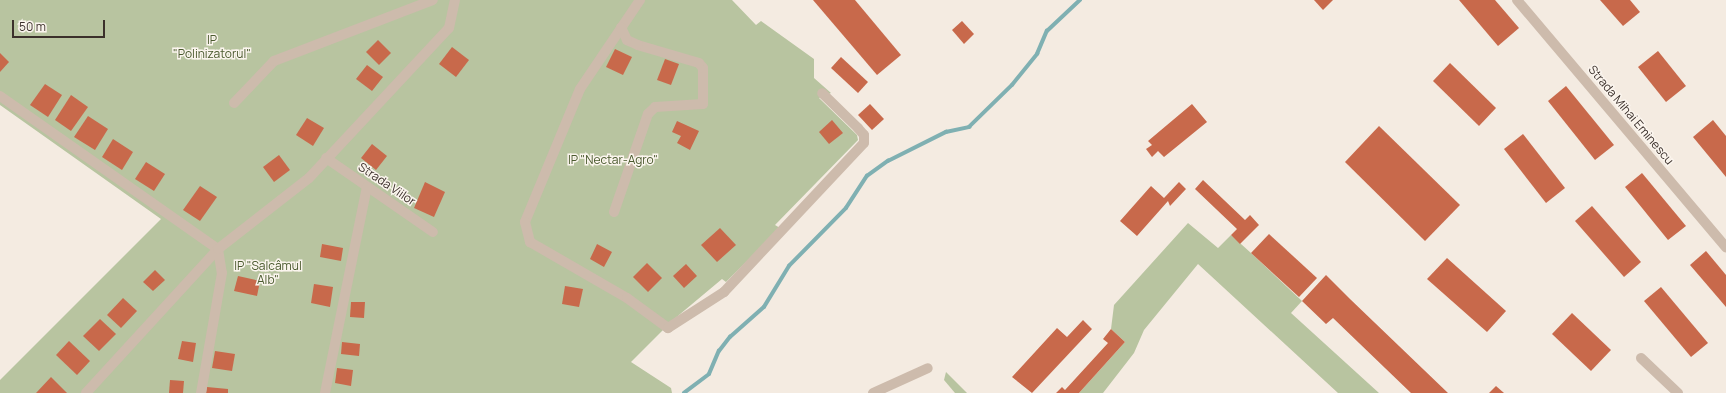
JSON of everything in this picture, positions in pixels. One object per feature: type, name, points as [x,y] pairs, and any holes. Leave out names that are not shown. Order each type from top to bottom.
[{"type":"street","points":[[234,103],[274,61],[433,0]]},
{"type":"street","points":[[86,393],[218,249],[283,201],[326,158],[449,28],[454,0]]},
{"type":"street","points":[[640,0],[621,27],[571,108],[524,222],[530,242],[614,290],[668,328],[724,292],[864,143],[864,135],[822,93]]},
{"type":"street","name":"Strada Mihai Eminescu","points":[[1517,0],[1726,247]]},
{"type":"street","points":[[614,212],[648,114],[655,107],[703,104],[703,68],[699,63],[638,45],[627,40],[621,27]]},
{"type":"street","points":[[0,96],[218,249],[222,274],[201,393]]},
{"type":"street","name":"Strada Viilor","points":[[326,158],[433,232]]},
{"type":"street","points":[[325,393],[367,187]]},
{"type":"street","points":[[1641,358],[1678,393]]},
{"type":"street","points":[[872,393],[928,368]]},
{"type":"green space","points":[[0,0],[732,0],[756,25],[761,21],[814,59],[814,78],[831,93],[819,98],[857,135],[858,140],[775,225],[780,228],[726,282],[722,279],[673,320],[631,362],[671,388],[672,393],[0,393],[0,380],[161,219],[0,105]]},
{"type":"green space","points":[[1188,223],[1218,248],[1231,235],[1302,301],[1291,313],[1379,393],[1338,393],[1198,264],[1144,330],[1134,353],[1103,393],[1079,393],[1125,342],[1111,329],[1114,305]]},
{"type":"green space","points":[[946,372],[967,393],[955,393],[944,380]]},
{"type":"building","points":[[813,0],[855,0],[901,55],[877,75]]},
{"type":"building","points":[[1314,0],[1333,0],[1323,10]]},
{"type":"building","points":[[1459,0],[1495,0],[1519,28],[1498,46]]},
{"type":"building","points":[[1600,0],[1630,0],[1640,12],[1623,26]]},
{"type":"building","points":[[962,21],[974,34],[964,44],[952,30]]},
{"type":"building","points":[[378,40],[391,53],[379,65],[366,52]]},
{"type":"building","points":[[452,47],[469,60],[456,77],[439,64]]},
{"type":"building","points":[[615,49],[632,57],[623,75],[606,67]]},
{"type":"building","points":[[1658,51],[1686,86],[1666,102],[1638,67]]},
{"type":"building","points":[[0,53],[9,62],[0,72]]},
{"type":"building","points":[[841,57],[868,82],[858,93],[831,68]]},
{"type":"building","points":[[665,59],[679,64],[671,85],[657,80]]},
{"type":"building","points":[[1450,63],[1496,108],[1479,126],[1433,81]]},
{"type":"building","points":[[367,65],[383,77],[372,91],[356,79]]},
{"type":"building","points":[[45,84],[62,95],[48,117],[30,105]]},
{"type":"building","points":[[1566,86],[1614,145],[1595,160],[1548,101]]},
{"type":"building","points":[[71,95],[88,107],[71,131],[55,120]]},
{"type":"building","points":[[870,104],[884,119],[872,130],[858,115]]},
{"type":"building","points":[[1192,104],[1207,122],[1164,157],[1158,151],[1152,157],[1146,149],[1152,145],[1148,141]]},
{"type":"building","points":[[88,116],[108,129],[95,150],[74,137]]},
{"type":"building","points":[[307,118],[324,128],[313,146],[296,135]]},
{"type":"building","points":[[832,120],[843,133],[829,144],[819,132]]},
{"type":"building","points":[[1713,120],[1726,136],[1726,177],[1693,137]]},
{"type":"building","points":[[677,121],[699,131],[690,150],[677,143],[681,136],[672,132]]},
{"type":"building","points":[[1379,126],[1460,205],[1425,241],[1345,162]]},
{"type":"building","points":[[1523,134],[1565,188],[1546,203],[1504,149]]},
{"type":"building","points":[[113,139],[133,152],[122,170],[102,157]]},
{"type":"building","points":[[372,144],[387,156],[376,170],[361,158]]},
{"type":"building","points":[[279,155],[290,170],[274,182],[263,167]]},
{"type":"building","points":[[146,162],[165,174],[154,191],[135,179]]},
{"type":"building","points":[[1642,173],[1686,226],[1668,240],[1625,187]]},
{"type":"building","points":[[1203,180],[1245,220],[1250,215],[1259,225],[1240,244],[1231,235],[1237,229],[1195,189]]},
{"type":"building","points":[[425,182],[445,192],[434,217],[414,208]]},
{"type":"building","points":[[1179,182],[1186,189],[1170,206],[1168,201],[1137,236],[1120,221],[1151,186],[1164,198]]},
{"type":"building","points":[[200,186],[217,197],[200,221],[183,210]]},
{"type":"building","points":[[1592,206],[1641,262],[1624,277],[1575,221]]},
{"type":"building","points":[[720,228],[736,245],[717,262],[701,245]]},
{"type":"building","points":[[1269,234],[1317,278],[1299,297],[1251,253]]},
{"type":"building","points":[[322,244],[343,248],[341,261],[320,257]]},
{"type":"building","points":[[597,244],[612,252],[604,267],[590,259]]},
{"type":"building","points":[[1706,251],[1726,275],[1726,307],[1690,265]]},
{"type":"building","points":[[1447,258],[1506,311],[1487,332],[1427,279]]},
{"type":"building","points":[[647,263],[662,278],[648,292],[633,277]]},
{"type":"building","points":[[686,264],[697,276],[684,288],[673,276]]},
{"type":"building","points":[[155,270],[165,280],[153,291],[143,282]]},
{"type":"building","points":[[1326,275],[1448,393],[1411,393],[1333,318],[1326,324],[1302,301]]},
{"type":"building","points":[[238,276],[260,281],[257,296],[234,291]]},
{"type":"building","points":[[314,284],[333,287],[330,307],[311,303]]},
{"type":"building","points":[[565,286],[583,289],[579,307],[562,304]]},
{"type":"building","points":[[1661,287],[1708,343],[1691,357],[1644,301]]},
{"type":"building","points":[[123,298],[137,311],[121,328],[107,315]]},
{"type":"building","points":[[351,302],[365,302],[364,318],[350,317]]},
{"type":"building","points":[[1572,313],[1611,350],[1591,371],[1552,334]]},
{"type":"building","points":[[100,319],[116,334],[99,351],[83,336]]},
{"type":"building","points":[[1083,320],[1092,329],[1032,393],[1012,377],[1057,328],[1067,337]]},
{"type":"building","points":[[1111,329],[1125,342],[1079,393],[1056,393],[1062,387],[1065,390],[1108,343],[1103,339]]},
{"type":"building","points":[[69,341],[90,361],[77,375],[56,355]]},
{"type":"building","points":[[182,341],[196,343],[193,362],[178,359]]},
{"type":"building","points":[[342,342],[360,344],[359,356],[341,354]]},
{"type":"building","points":[[215,351],[235,354],[232,371],[212,368]]},
{"type":"building","points":[[337,368],[353,370],[351,386],[335,383]]},
{"type":"building","points":[[51,377],[67,393],[36,393]]},
{"type":"building","points":[[170,380],[184,381],[183,393],[169,393]]},
{"type":"building","points":[[1496,386],[1504,393],[1489,393]]},
{"type":"building","points":[[207,387],[228,389],[228,393],[206,393]]},
{"type":"waterway","points":[[684,393],[709,374],[719,351],[730,337],[764,307],[789,266],[846,208],[867,176],[888,161],[946,132],[969,127],[1012,85],[1037,54],[1047,31],[1080,0]]},
{"type":"park label","name":"IP \"Polinizatorul\"","points":[[212,47]]},
{"type":"park label","name":"IP \"Nectar-Agro\"","points":[[613,160]]},
{"type":"park label","name":"IP \"Salcâmul Alb\"","points":[[268,273]]}]
